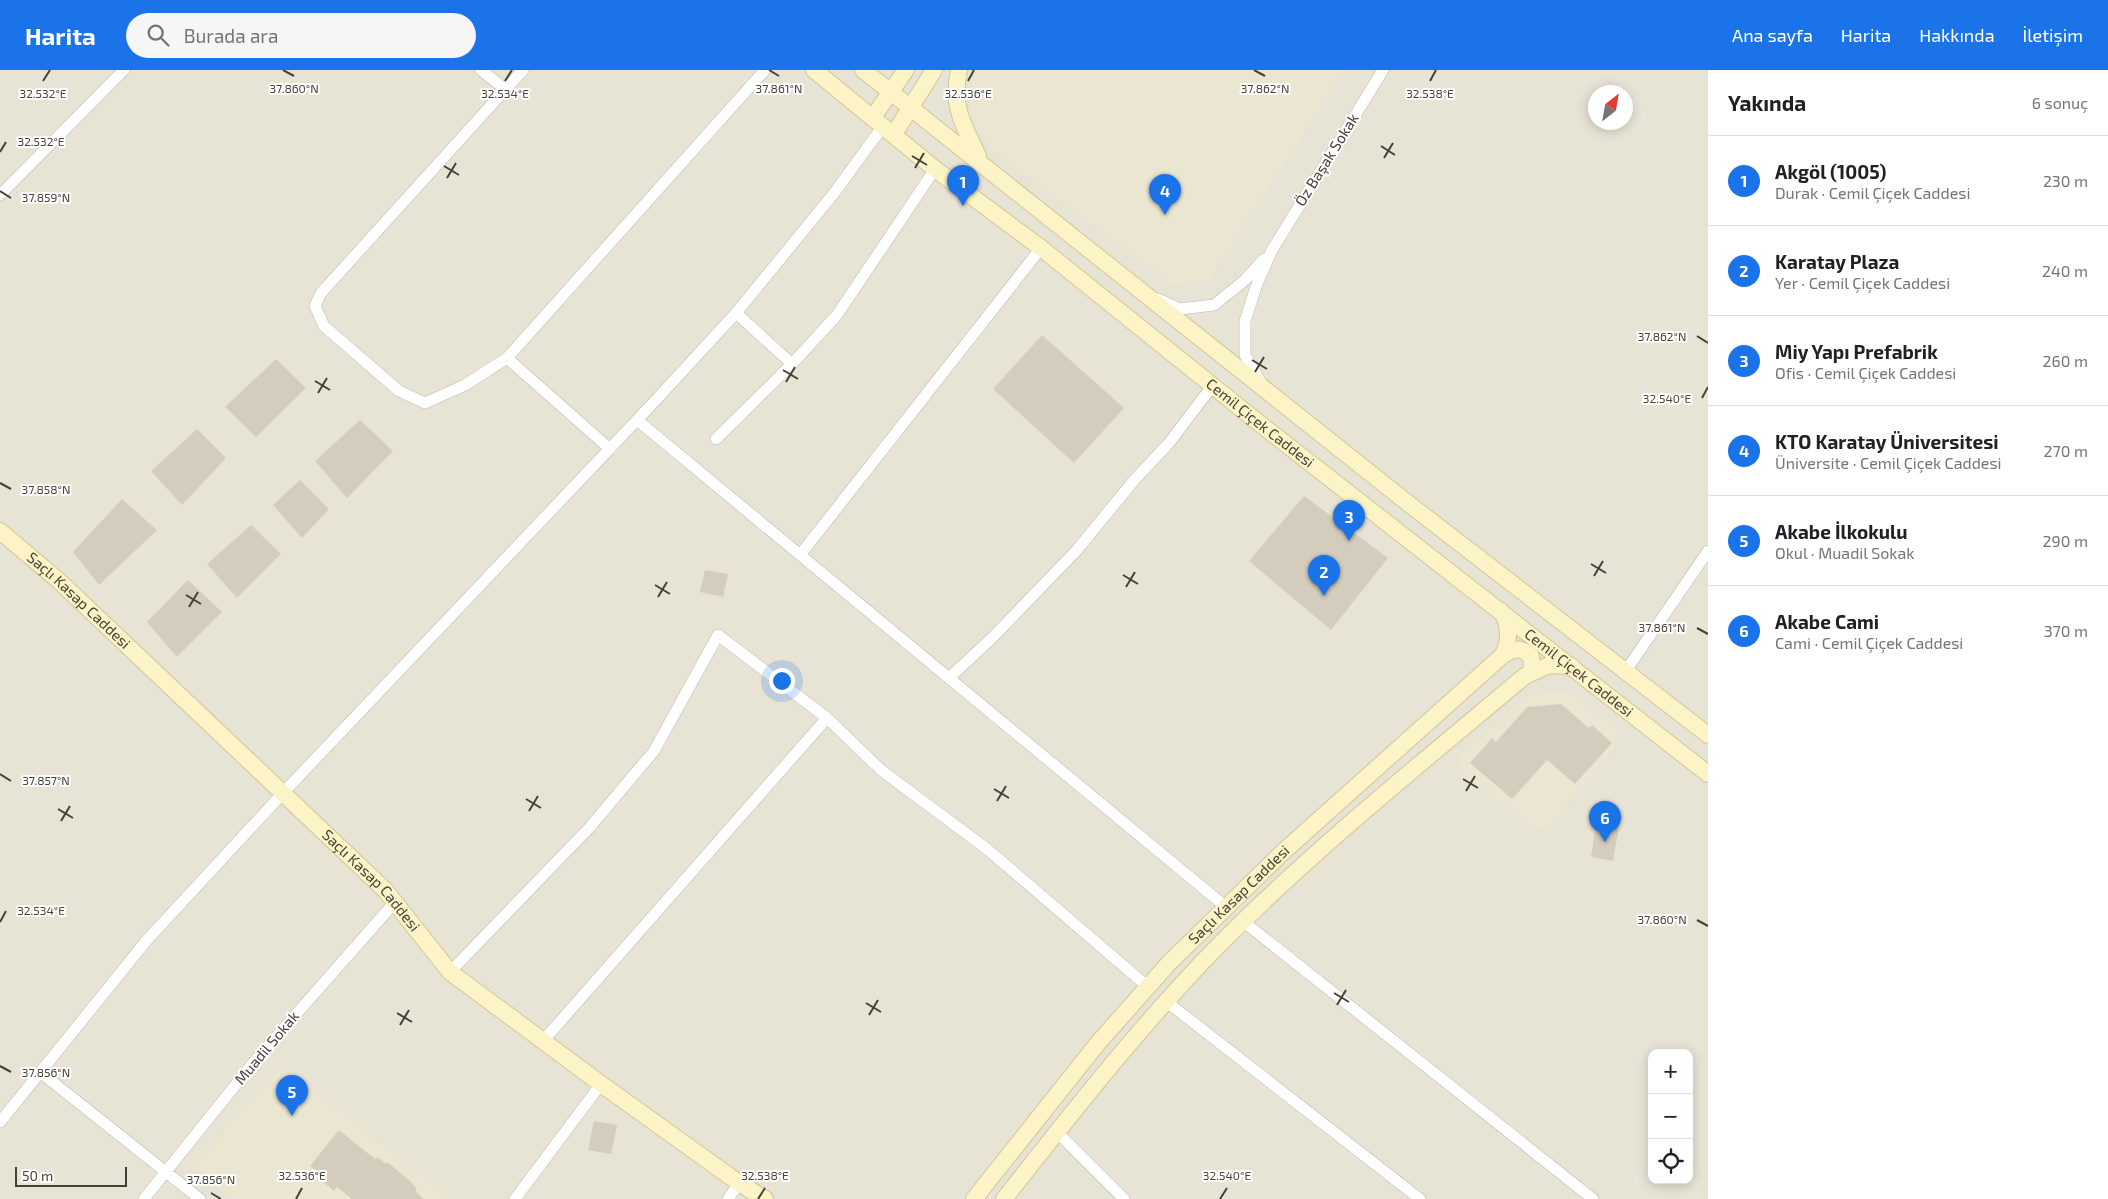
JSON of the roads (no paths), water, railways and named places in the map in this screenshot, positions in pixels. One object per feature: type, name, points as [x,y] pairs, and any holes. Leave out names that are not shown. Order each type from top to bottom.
[{"type":"street","points":[[0,196],[124,70]]},
{"type":"street","points":[[481,70],[506,90]]},
{"type":"street","points":[[523,70],[321,293],[315,306],[324,326],[399,391],[425,403],[466,385],[507,358],[765,70]]},
{"type":"street","name":"Cemil Çiçek Caddesi","points":[[814,70],[935,169],[1041,248],[1213,386],[1708,774]]},
{"type":"street","name":"Cemil Çiçek Caddesi","points":[[863,70],[911,106],[1264,388],[1708,735]]},
{"type":"street","points":[[884,126],[891,92],[906,70]]},
{"type":"street","points":[[0,1122],[147,940],[282,794],[610,449],[736,312],[835,192],[884,126],[911,106],[934,70]]},
{"type":"street","points":[[959,70],[955,90],[961,120],[980,161]]},
{"type":"street","name":"Öz Başak Sokak","points":[[1272,250],[1383,70]]},
{"type":"street","points":[[716,439],[792,364],[837,315],[935,169]]},
{"type":"street","points":[[800,555],[1041,248]]},
{"type":"street","points":[[1141,291],[1180,309],[1214,305],[1245,280],[1272,250]]},
{"type":"street","points":[[1264,388],[1245,355],[1245,321],[1257,284],[1272,250]]},
{"type":"street","points":[[736,312],[792,364]]},
{"type":"street","points":[[507,358],[610,449]]},
{"type":"street","points":[[949,678],[993,637],[1076,551],[1136,478],[1169,443],[1213,386]]},
{"type":"street","points":[[637,420],[1226,907]]},
{"type":"street","name":"Saçlı Kasap Caddesi","points":[[0,531],[58,580],[385,890],[450,972],[601,1084],[739,1183],[765,1199]]},
{"type":"street","points":[[1626,672],[1708,551]]},
{"type":"street","points":[[1501,611],[1507,621],[1509,632],[1508,645],[1503,655]]},
{"type":"street","points":[[450,972],[590,827],[654,751],[718,635],[826,718],[881,770],[987,849],[1147,986]]},
{"type":"street","points":[[1503,655],[1513,649],[1522,650],[1531,656],[1532,671]]},
{"type":"street","name":"Saçlı Kasap Caddesi","points":[[974,1199],[1098,1043],[1147,986],[1226,907],[1503,655]]},
{"type":"street","name":"Saçlı Kasap Caddesi","points":[[1004,1199],[1122,1052],[1167,1002],[1276,890],[1413,770],[1532,671],[1549,665],[1571,666]]},
{"type":"street","points":[[543,1041],[826,718]]},
{"type":"street","name":"Muadil Sokak","points":[[144,1199],[254,1062],[395,902]]},
{"type":"street","points":[[1244,922],[1592,1199]]},
{"type":"street","points":[[1167,1002],[1420,1199]]},
{"type":"street","points":[[40,1072],[200,1199]]},
{"type":"street","points":[[515,1199],[601,1084]]},
{"type":"street","points":[[1057,1132],[1124,1199]]},
{"type":"street","points":[[728,1199],[739,1183]]},
{"type":"place","name":"Akgöl (1005)","points":[[963,206]]},
{"type":"place","name":"KTO Karatay Üniversitesi","points":[[1165,215]]},
{"type":"place","name":"Miy Yapı Prefabrik","points":[[1349,541]]},
{"type":"place","name":"Karatay Plaza","points":[[1324,596]]},
{"type":"place","name":"Akabe Cami","points":[[1605,842]]},
{"type":"place","name":"Akabe İlkokulu","points":[[292,1116]]}]
